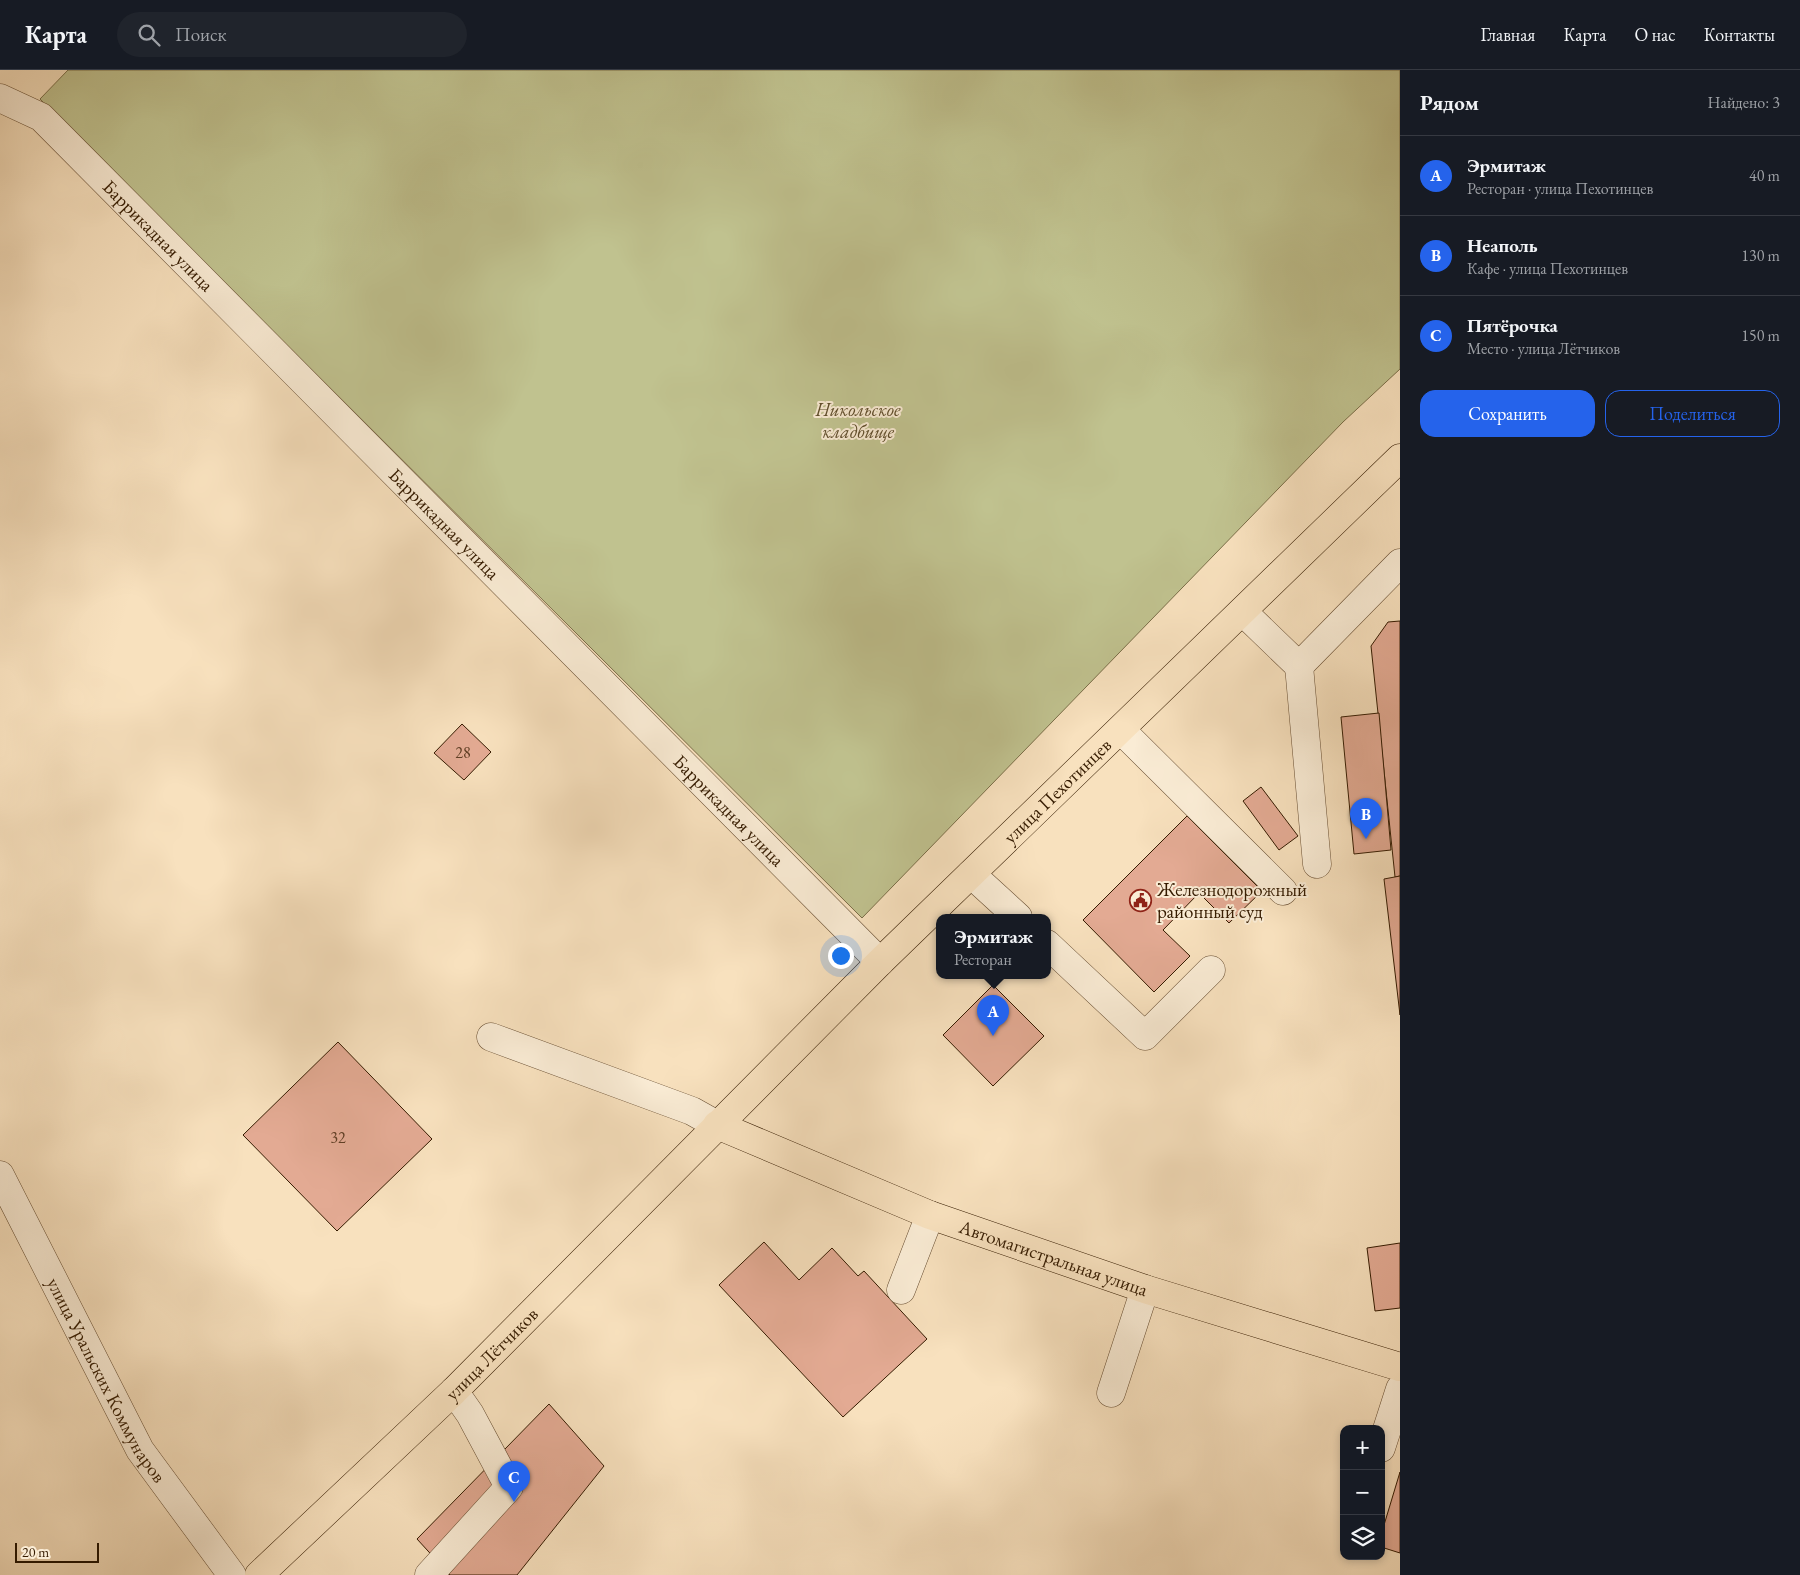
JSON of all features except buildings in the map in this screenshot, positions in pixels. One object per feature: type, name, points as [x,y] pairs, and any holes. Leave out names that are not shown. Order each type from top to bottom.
[{"type":"main road","name":"улица Пехотинцев","points":[[717,1125],[880,962],[1400,458]]},
{"type":"main road","name":"Автомагистральная улица","points":[[717,1125],[930,1215],[1146,1289],[1400,1368]]},
{"type":"main road","name":"улица Лётчиков","points":[[259,1575],[454,1391],[717,1125]]},
{"type":"street","name":"Баррикадная улица","points":[[0,98],[41,117],[880,962]]},
{"type":"street","points":[[1298,666],[1400,563]]},
{"type":"street","points":[[1243,612],[1298,666],[1317,864]]},
{"type":"street","points":[[1121,730],[1283,892]]},
{"type":"street","points":[[972,874],[1015,914]]},
{"type":"street","points":[[1051,948],[1145,1036],[1211,970]]},
{"type":"street","points":[[491,1037],[692,1111],[717,1125]]},
{"type":"street","name":"улица Уральских Коммунаров","points":[[0,1175],[140,1450],[232,1575]]},
{"type":"street","points":[[901,1290],[930,1215]]},
{"type":"street","points":[[1111,1393],[1146,1289]]},
{"type":"street","points":[[1385,1436],[1400,1389]]},
{"type":"street","points":[[429,1575],[510,1487],[470,1414],[454,1391]]},
{"type":"green space","name":"Никольское кладбище","points":[[68,70],[1400,70],[1400,369],[1343,422],[862,918],[40,99]]},
{"type":"place","name":"Неаполь","points":[[1366,839]]},
{"type":"place","name":"Железнодорожный районный суд","points":[[1141,900]]},
{"type":"place","name":"Эрмитаж","points":[[993,1036]]},
{"type":"place","name":"Пятёрочка","points":[[514,1502]]}]
